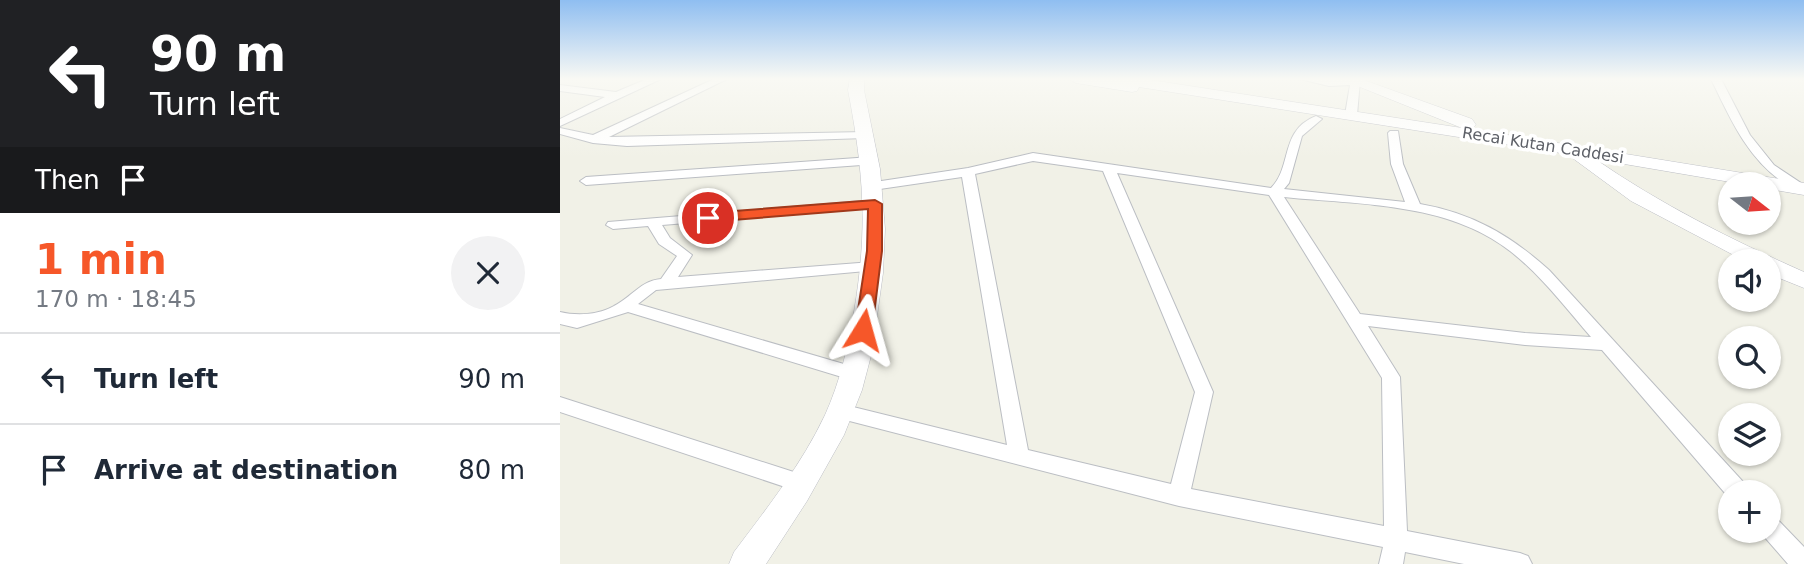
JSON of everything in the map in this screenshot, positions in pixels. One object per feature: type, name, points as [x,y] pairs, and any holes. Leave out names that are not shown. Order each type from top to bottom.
[{"type":"main road","name":"Recai Kutan Caddesi","points":[[1288,105],[1474,139],[1569,149],[1802,192]]},
{"type":"street","points":[[560,123],[596,105]]},
{"type":"street","points":[[593,139],[666,105]]},
{"type":"street","points":[[746,564],[803,484],[841,412],[855,374],[872,267],[874,195],[871,161],[860,105]]},
{"type":"street","name":"Recai Kutan Caddesi","points":[[1234,105],[1394,134],[1474,139],[1590,163],[1718,185]]},
{"type":"street","points":[[1351,105],[1351,115]]},
{"type":"street","points":[[1421,105],[1466,122],[1474,139]]},
{"type":"street","points":[[1729,105],[1745,136],[1770,168],[1802,192]]},
{"type":"street","points":[[1274,192],[1283,183],[1297,135],[1316,119]]},
{"type":"street","points":[[560,131],[593,139],[627,142],[865,135]]},
{"type":"street","points":[[1394,134],[1397,164],[1415,207]]},
{"type":"street","points":[[1569,149],[1638,197],[1739,249]]},
{"type":"street","points":[[613,225],[874,195],[1033,157],[1274,192],[1446,212],[1490,229],[1514,244],[1544,273],[1727,480]]},
{"type":"street","points":[[586,181],[871,161]]},
{"type":"street","points":[[1108,167],[1204,392],[1179,496]]},
{"type":"street","points":[[968,172],[1018,456]]},
{"type":"street","points":[[1274,192],[1391,377],[1396,541],[1391,564]]},
{"type":"street","points":[[1782,193],[1802,192]]},
{"type":"street","points":[[653,222],[664,240],[685,256],[666,284]]},
{"type":"street","points":[[560,318],[577,322],[619,311],[652,285],[872,267]]},
{"type":"street","points":[[1781,270],[1804,281]]},
{"type":"street","points":[[626,306],[855,374]]},
{"type":"street","points":[[1354,319],[1525,339],[1605,344]]},
{"type":"street","points":[[560,404],[803,484]]},
{"type":"street","points":[[841,412],[1179,496],[1520,564]]},
{"type":"street","points":[[1781,539],[1804,564]]},
{"type":"route","points":[[708,218],[875,204],[874,251],[863,330]]}]
